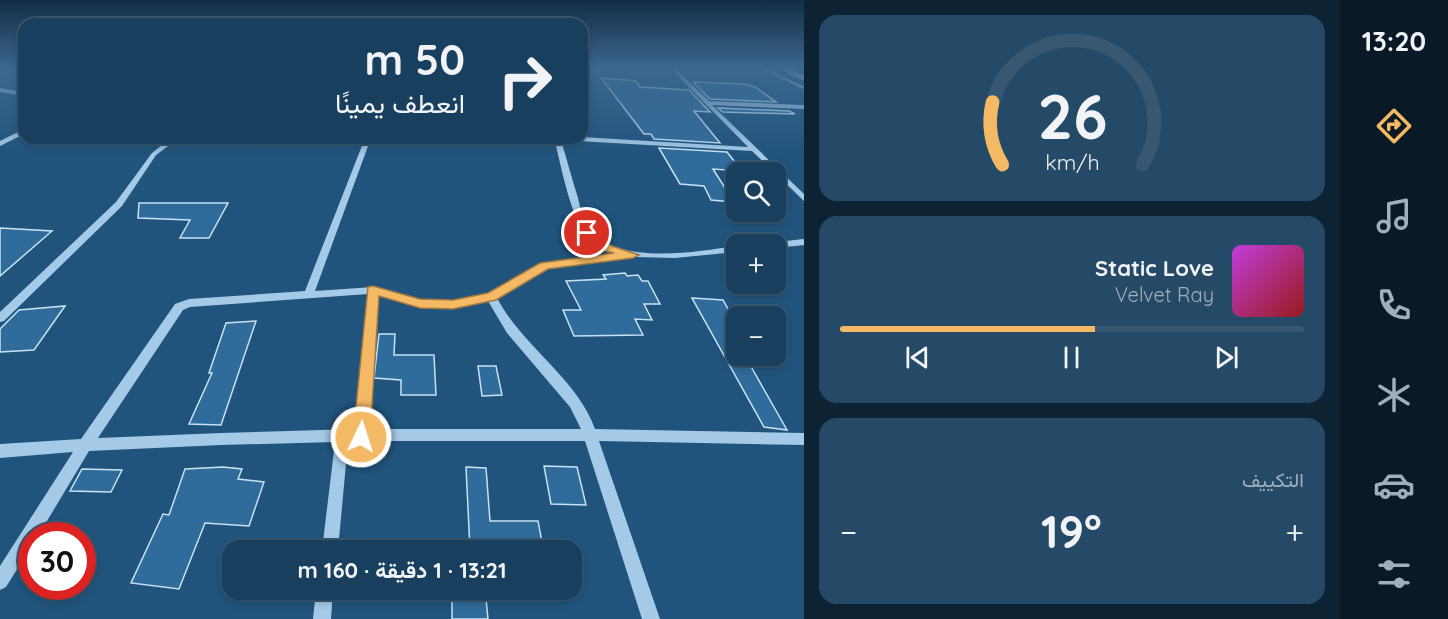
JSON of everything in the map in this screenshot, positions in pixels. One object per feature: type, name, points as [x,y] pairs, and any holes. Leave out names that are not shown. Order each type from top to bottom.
[{"type":"street","points":[[702,97],[804,201]]},
{"type":"street","points":[[708,103],[804,107]]},
{"type":"street","points":[[0,144],[18,134]]},
{"type":"street","points":[[588,140],[752,149]]},
{"type":"street","points":[[0,318],[119,204],[148,160],[167,144]]},
{"type":"street","points":[[309,292],[366,144]]},
{"type":"street","points":[[559,144],[583,228],[608,248],[633,255]]},
{"type":"street","points":[[786,244],[804,242]]},
{"type":"street","points":[[0,581],[86,444],[179,307],[189,303],[309,292],[373,290],[431,305],[453,304],[491,297],[545,266],[633,255],[726,250]]},
{"type":"street","points":[[361,437],[373,290]]},
{"type":"street","points":[[491,297],[508,330],[578,407],[590,435],[651,619]]},
{"type":"street","points":[[0,451],[86,444],[342,436],[590,435],[804,439]]},
{"type":"street","points":[[331,540],[342,436]]},
{"type":"street","points":[[322,619],[325,600]]},
{"type":"building","points":[[616,97],[696,97],[710,112],[694,111],[720,143],[654,139],[651,134],[644,134]]},
{"type":"building","points":[[708,97],[769,97],[776,102],[710,99]]},
{"type":"building","points":[[718,108],[789,111],[795,114],[723,112]]},
{"type":"building","points":[[659,148],[727,152],[735,162],[726,162],[726,170],[713,169],[726,189],[726,201],[711,200],[704,186],[680,184]]},
{"type":"building","points":[[139,203],[228,203],[209,238],[180,238],[190,220],[138,218]]},
{"type":"building","points":[[0,228],[52,231],[0,276]]},
{"type":"building","points":[[625,273],[627,276],[638,275],[642,281],[648,281],[660,304],[644,304],[652,320],[635,319],[643,335],[574,336],[563,310],[581,310],[566,281],[606,279],[603,275]]},
{"type":"building","points":[[692,298],[723,300],[726,306],[726,359]]},
{"type":"building","points":[[65,306],[34,350],[0,352],[0,329],[19,310]]},
{"type":"building","points":[[256,321],[221,425],[189,424],[212,373],[209,373],[226,323]]},
{"type":"building","points":[[379,334],[395,334],[394,355],[434,355],[436,395],[401,395],[401,380],[374,378]]},
{"type":"building","points":[[478,366],[496,366],[502,395],[482,396]]},
{"type":"building","points":[[730,366],[751,366],[787,430],[764,427]]},
{"type":"building","points":[[544,466],[577,467],[586,505],[551,504]]},
{"type":"building","points":[[223,467],[242,469],[238,479],[264,482],[249,526],[205,523],[179,589],[131,583],[163,514],[169,515],[185,469]]},
{"type":"building","points":[[466,467],[486,468],[490,521],[538,521],[542,540],[470,540]]},
{"type":"building","points":[[82,469],[122,470],[111,492],[70,491]]},
{"type":"building","points":[[452,600],[486,600],[488,619],[452,619]]},
{"type":"route","points":[[361,437],[373,290],[431,305],[453,304],[491,297],[511,288],[545,266],[556,263],[633,255],[608,248],[587,233]]}]
